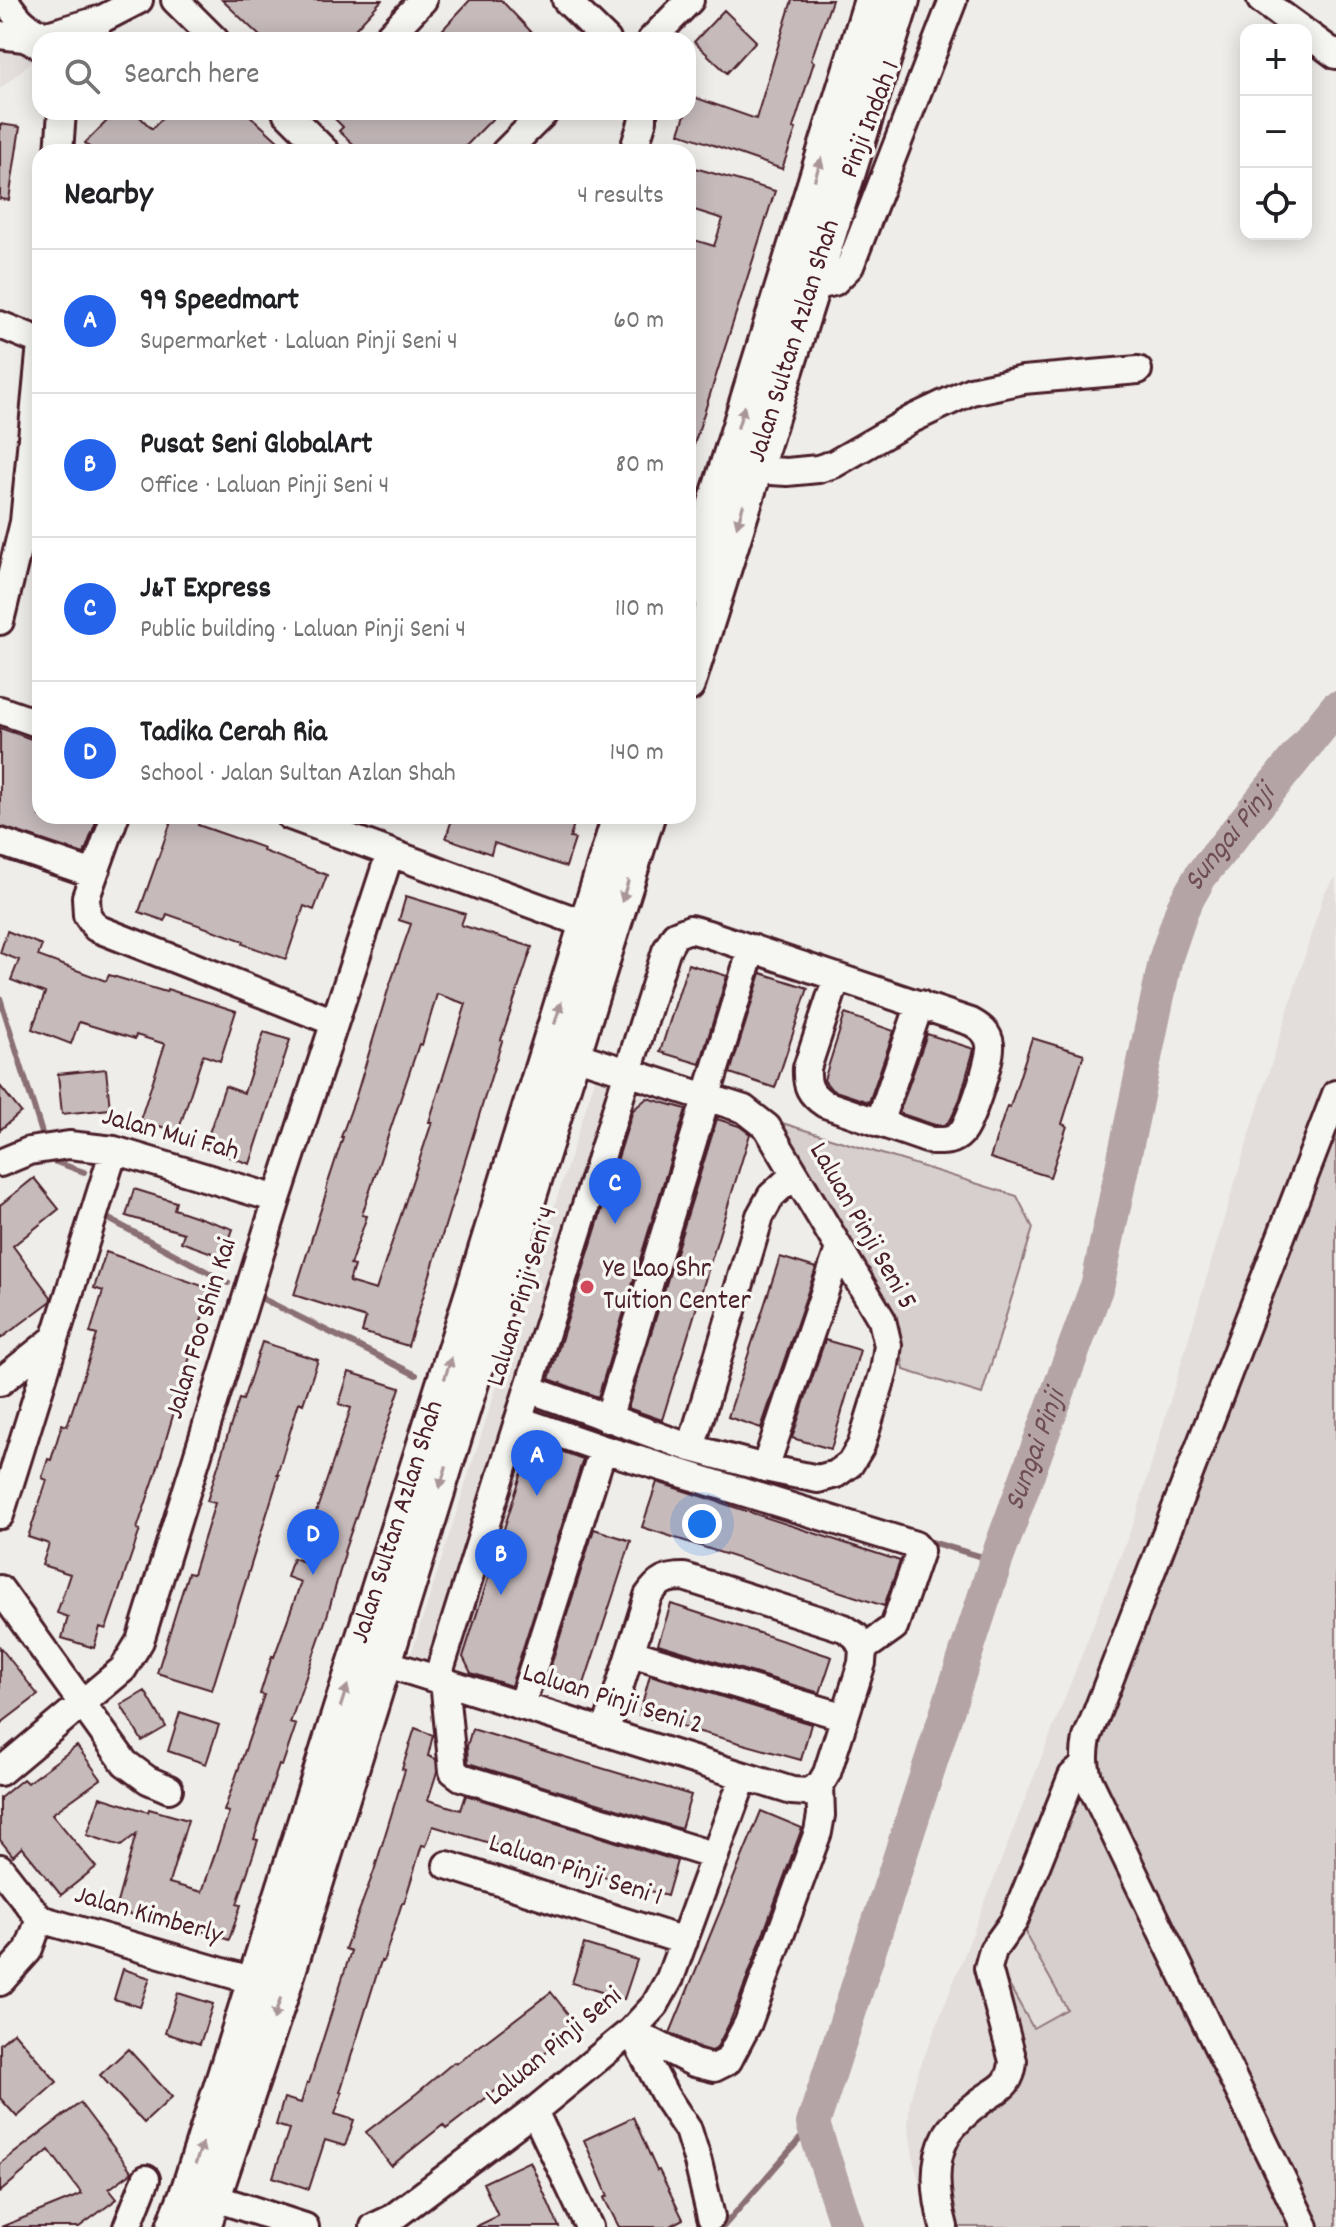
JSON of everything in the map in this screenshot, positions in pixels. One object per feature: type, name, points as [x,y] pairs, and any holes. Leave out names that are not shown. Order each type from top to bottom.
[{"type":"main road","name":"Jalan Sultan Azlan Shah","points":[[696,540],[871,0]]},
{"type":"main road","name":"Jalan Sultan Azlan Shah","points":[[696,659],[903,0]]},
{"type":"main road","name":"Jalan Sultan Azlan Shah","points":[[173,2227],[188,2189],[473,1289],[616,824]]},
{"type":"main road","name":"Jalan Sultan Azlan Shah","points":[[210,2212],[343,1801],[646,824]]},
{"type":"main road","points":[[473,1289],[530,1155],[554,1074],[562,1062],[574,1055]]},
{"type":"street","points":[[57,32],[102,19],[139,0]]},
{"type":"street","points":[[175,0],[207,32]]},
{"type":"street","points":[[393,32],[423,0]]},
{"type":"street","points":[[566,0],[599,32]]},
{"type":"street","points":[[659,32],[690,0]]},
{"type":"street","name":"Pinji Indah 1","points":[[812,287],[834,282],[850,266],[953,0]]},
{"type":"street","points":[[1261,0],[1293,24]]},
{"type":"street","points":[[7,3],[17,17],[37,32]]},
{"type":"street","points":[[90,32],[102,19]]},
{"type":"street","points":[[0,35],[32,42]]},
{"type":"street","points":[[1312,38],[1336,55]]},
{"type":"street","points":[[60,144],[61,120]]},
{"type":"street","points":[[294,120],[318,144]]},
{"type":"street","points":[[513,144],[537,120]]},
{"type":"street","points":[[636,144],[643,120]]},
{"type":"street","points":[[0,325],[32,338]]},
{"type":"street","points":[[754,470],[787,472],[834,464],[912,419],[971,391],[1023,380],[1138,370]]},
{"type":"street","points":[[0,621],[12,518],[32,401]]},
{"type":"street","points":[[0,710],[32,721]]},
{"type":"street","points":[[112,824],[86,897],[87,915],[96,928],[334,1022]]},
{"type":"street","points":[[312,824],[585,924]]},
{"type":"street","points":[[0,842],[94,874]]},
{"type":"street","name":"Jalan Foo Shin Kai","points":[[0,1772],[123,1669],[140,1641],[277,1199],[390,853]]},
{"type":"street","name":"Laluan Pinji Seni 4","points":[[441,1680],[666,951],[675,935],[690,929],[752,948]]},
{"type":"street","points":[[608,1419],[752,948],[971,1022],[984,1030],[990,1043],[989,1057],[968,1123],[960,1135],[947,1142],[932,1141],[825,1104],[812,1096],[806,1083],[807,1068],[837,977]]},
{"type":"street","points":[[879,1123],[920,1004]]},
{"type":"street","name":"Laluan Pinji Seni 5","points":[[529,1389],[691,1448],[818,1479],[836,1474],[850,1464],[861,1446],[884,1371],[888,1345],[882,1320],[767,1127],[744,1109],[574,1055]]},
{"type":"street","points":[[1305,2227],[1089,1781],[1084,1753],[1087,1738],[1336,1094]]},
{"type":"street","name":"Jalan Mui Fah","points":[[0,1163],[29,1151],[69,1145],[114,1150],[277,1199]]},
{"type":"street","points":[[0,1515],[114,1150]]},
{"type":"street","points":[[691,1448],[760,1216],[771,1196],[795,1174]]},
{"type":"street","points":[[765,1468],[839,1249]]},
{"type":"street","points":[[0,1382],[55,1338]]},
{"type":"street","points":[[519,1420],[915,1545],[920,1551],[894,1627],[863,1649]]},
{"type":"street","points":[[521,1706],[603,1449]]},
{"type":"street","points":[[605,1733],[648,1596],[656,1584],[669,1577],[684,1577],[844,1628],[856,1636],[863,1649],[862,1663],[845,1717],[827,1773],[820,1785],[818,1832],[748,2023],[728,2061],[714,2068],[694,2063],[631,2031]]},
{"type":"street","points":[[0,1589],[125,1763],[148,1780],[169,1789]]},
{"type":"street","points":[[631,1653],[845,1717]]},
{"type":"street","name":"Laluan Pinji Seni 2","points":[[385,1663],[792,1791],[807,1792],[820,1785]]},
{"type":"street","points":[[441,1680],[453,1771],[461,1777],[715,1856]]},
{"type":"street","points":[[944,2227],[938,2204],[937,2163],[946,2134],[977,2104],[1006,2084],[1012,2073],[1013,2061],[988,1968],[989,1957],[1014,1921],[1072,1776],[1084,1766]]},
{"type":"street","name":"Laluan Pinji Seni","points":[[387,2224],[534,2111],[631,2031],[655,2005],[670,1978],[744,1776]]},
{"type":"street","points":[[254,1981],[262,1979],[275,1965],[307,1873],[343,1801]]},
{"type":"street","name":"Laluan Pinji Seni 1","points":[[447,1865],[684,1941]]},
{"type":"street","name":"Jalan Kimberly","points":[[0,1868],[40,1919],[254,1981]]},
{"type":"street","points":[[0,1982],[28,1951],[40,1919]]},
{"type":"street","points":[[631,2031],[666,2097],[688,2130],[711,2217]]},
{"type":"street","points":[[534,2111],[589,2227]]},
{"type":"street","points":[[127,2227],[146,2179]]},
{"type":"street","points":[[210,2212],[305,2227]]},
{"type":"shaded area","points":[[0,0],[26,0],[41,23],[40,32],[32,32],[32,61],[0,89]]},
{"type":"shaded area","points":[[1336,877],[1336,2227],[933,2227],[914,2164],[908,2124],[917,2075],[1136,1516],[1324,893]]},
{"type":"shaded area","points":[[597,1073],[705,1107],[519,1706],[406,1670]]},
{"type":"shaded area","points":[[1336,1108],[1336,2227],[1310,2227],[1097,1783],[1092,1732]]},
{"type":"shaded area","points":[[779,1122],[1017,1196],[1033,1228],[982,1394],[904,1370],[897,1327]]},
{"type":"shaded area","points":[[1081,1781],[1298,2227],[952,2227],[943,2203],[951,2136],[1010,2086],[994,1958],[1033,2028],[1067,2009],[1028,1939],[1023,1917]]},
{"type":"building","points":[[222,0],[382,0],[352,32],[256,32]]},
{"type":"building","points":[[470,0],[501,0],[531,32],[440,32]]},
{"type":"building","points":[[792,0],[832,0],[811,60],[814,62],[782,169],[679,133],[683,120],[696,120],[696,98],[756,119]]},
{"type":"building","points":[[724,10],[756,41],[727,73],[696,44],[696,40]]},
{"type":"building","points":[[108,120],[143,120],[152,129],[160,120],[255,120],[281,144],[86,144]]},
{"type":"building","points":[[336,120],[491,120],[468,144],[353,144],[339,131],[343,127]]},
{"type":"building","points":[[0,124],[20,127],[9,200],[0,199]]},
{"type":"building","points":[[696,168],[775,191],[696,438],[696,240],[714,246],[723,219],[696,211]]},
{"type":"building","points":[[0,728],[32,739],[32,824],[95,824],[84,854],[0,826]]},
{"type":"building","points":[[170,824],[198,824],[327,875],[314,910],[304,906],[286,959],[167,914],[165,921],[139,912]]},
{"type":"building","points":[[450,824],[574,824],[570,838],[575,839],[566,867],[494,843],[491,854],[446,838]]},
{"type":"building","points":[[406,896],[465,914],[461,925],[532,947],[408,1346],[362,1332],[366,1318],[294,1295],[341,1137],[411,924],[399,920]],"holes":[[[437,994],[466,1004],[429,1122],[432,1122],[376,1290],[349,1282],[354,1266],[350,1265],[367,1216],[362,1215]]]},
{"type":"building","points":[[7,931],[42,945],[38,956],[106,981],[109,975],[236,1011],[220,1061],[203,1055],[178,1132],[140,1120],[165,1044],[136,1035],[135,1039],[79,1022],[71,1044],[32,1029],[45,993],[11,980],[19,960],[0,953]]},
{"type":"building","points":[[688,964],[727,976],[700,1064],[660,1052]]},
{"type":"building","points":[[761,973],[808,988],[775,1088],[730,1073]]},
{"type":"building","points":[[845,1014],[894,1031],[869,1102],[832,1090],[824,1080]]},
{"type":"building","points":[[264,1032],[290,1040],[250,1164],[204,1148],[225,1086],[244,1093]]},
{"type":"building","points":[[927,1034],[974,1049],[960,1099],[945,1125],[935,1125],[899,1113]]},
{"type":"building","points":[[1032,1038],[1084,1054],[1062,1124],[1067,1126],[1050,1177],[990,1158]]},
{"type":"building","points":[[106,1069],[110,1109],[62,1114],[58,1074]]},
{"type":"building","points":[[0,1086],[21,1112],[0,1130]]},
{"type":"building","points":[[647,1098],[686,1109],[598,1397],[549,1379],[633,1110]]},
{"type":"building","points":[[717,1119],[739,1126],[750,1134],[662,1420],[628,1408]]},
{"type":"building","points":[[34,1178],[59,1209],[13,1246],[51,1297],[50,1302],[0,1339],[0,1205]]},
{"type":"building","points":[[134,1189],[176,1202],[174,1209],[233,1229],[223,1257],[181,1242],[184,1233],[126,1216]]},
{"type":"building","points":[[106,1252],[211,1289],[137,1529],[140,1530],[106,1629],[100,1627],[94,1648],[62,1638],[68,1617],[57,1613],[70,1574],[42,1565],[49,1544],[28,1537],[47,1480],[42,1478],[48,1459],[51,1460],[62,1424],[67,1426],[97,1335],[90,1333],[103,1291],[94,1288]]},
{"type":"building","points":[[780,1257],[816,1268],[761,1428],[728,1417]]},
{"type":"building","points":[[825,1340],[860,1350],[831,1449],[792,1438]]},
{"type":"building","points":[[262,1342],[318,1360],[303,1404],[299,1402],[212,1690],[157,1673],[188,1573],[193,1574],[215,1503],[207,1501],[239,1399],[243,1400]]},
{"type":"building","points":[[349,1372],[400,1388],[290,1723],[296,1725],[254,1839],[258,1840],[229,1940],[168,1920],[167,1924],[115,1910],[136,1834],[121,1846],[87,1835],[100,1797],[188,1820],[169,1883],[202,1892],[229,1812],[224,1811],[264,1695],[260,1694],[272,1656],[301,1582],[287,1577],[293,1558],[304,1562],[317,1522],[313,1521],[351,1408],[339,1404]]},
{"type":"building","points":[[532,1441],[583,1459],[511,1686],[471,1673],[463,1657]]},
{"type":"building","points":[[657,1482],[900,1561],[884,1606],[642,1527]]},
{"type":"building","points":[[594,1529],[631,1541],[581,1693],[546,1681]]},
{"type":"building","points":[[671,1604],[832,1657],[820,1693],[658,1644]]},
{"type":"building","points":[[0,1647],[38,1695],[0,1724]]},
{"type":"building","points":[[650,1675],[811,1724],[801,1760],[639,1715]]},
{"type":"building","points":[[145,1691],[166,1727],[142,1741],[121,1705]]},
{"type":"building","points":[[180,1712],[219,1725],[206,1764],[168,1751]]},
{"type":"building","points":[[415,1728],[433,1735],[428,1756],[436,1759],[437,1772],[428,1800],[461,1810],[466,1795],[677,1861],[667,1896],[433,1826],[426,1846],[422,1845],[381,1961],[340,2092],[335,2114],[354,2120],[345,2146],[325,2140],[309,2189],[273,2177],[289,2129],[276,2125],[284,2098],[301,2103],[309,2083],[351,1951],[345,1949],[374,1871]]},
{"type":"building","points":[[472,1729],[691,1795],[681,1829],[468,1763],[467,1746]]},
{"type":"building","points":[[77,1746],[101,1779],[52,1814],[96,1867],[61,1895],[22,1847],[13,1856],[0,1840],[0,1798],[23,1779],[27,1783]]},
{"type":"building","points":[[761,1811],[802,1828],[740,1997],[729,2024],[712,2051],[670,2033]]},
{"type":"building","points":[[584,1944],[637,1960],[624,1999],[572,1983]]},
{"type":"building","points":[[123,1969],[150,1978],[140,2007],[114,1999]]},
{"type":"building","points":[[551,1992],[578,2027],[446,2129],[443,2125],[391,2166],[366,2132],[454,2062],[456,2064]]},
{"type":"building","points":[[178,1993],[213,2004],[200,2044],[165,2033]]},
{"type":"building","points":[[14,2032],[57,2082],[17,2117],[0,2098],[0,2044]]},
{"type":"building","points":[[128,2049],[172,2097],[144,2123],[100,2075]]},
{"type":"building","points":[[80,2103],[132,2172],[109,2189],[117,2199],[79,2227],[1,2227],[82,2194],[49,2150],[0,2192],[0,2164]]},
{"type":"building","points":[[633,2117],[683,2219],[668,2227],[619,2227],[604,2198],[608,2196],[584,2140]]},
{"type":"building","points":[[530,2161],[559,2227],[475,2227],[498,2216],[483,2183]]},
{"type":"waterway","name":"Sungai Pinji","points":[[847,2227],[813,2124],[996,1561],[1098,1283],[1166,957],[1183,907],[1201,875],[1336,708]]},
{"type":"waterway","points":[[0,998],[42,1133]]},
{"type":"waterway","points":[[53,1161],[84,1172]]},
{"type":"waterway","points":[[107,1218],[228,1283]]},
{"type":"waterway","points":[[263,1299],[416,1375]]},
{"type":"waterway","points":[[535,1408],[613,1439]]},
{"type":"waterway","points":[[921,1539],[996,1561]]},
{"type":"waterway","points":[[723,2227],[813,2124]]},
{"type":"place","name":"J&T Express","points":[[615,1224]]},
{"type":"place","name":"Ye Lao Shr Tuition Center","points":[[587,1287]]},
{"type":"place","name":"99 Speedmart","points":[[537,1496]]},
{"type":"place","name":"Tadika Cerah Ria","points":[[313,1575]]},
{"type":"place","name":"Pusat Seni GlobalArt","points":[[501,1595]]}]
